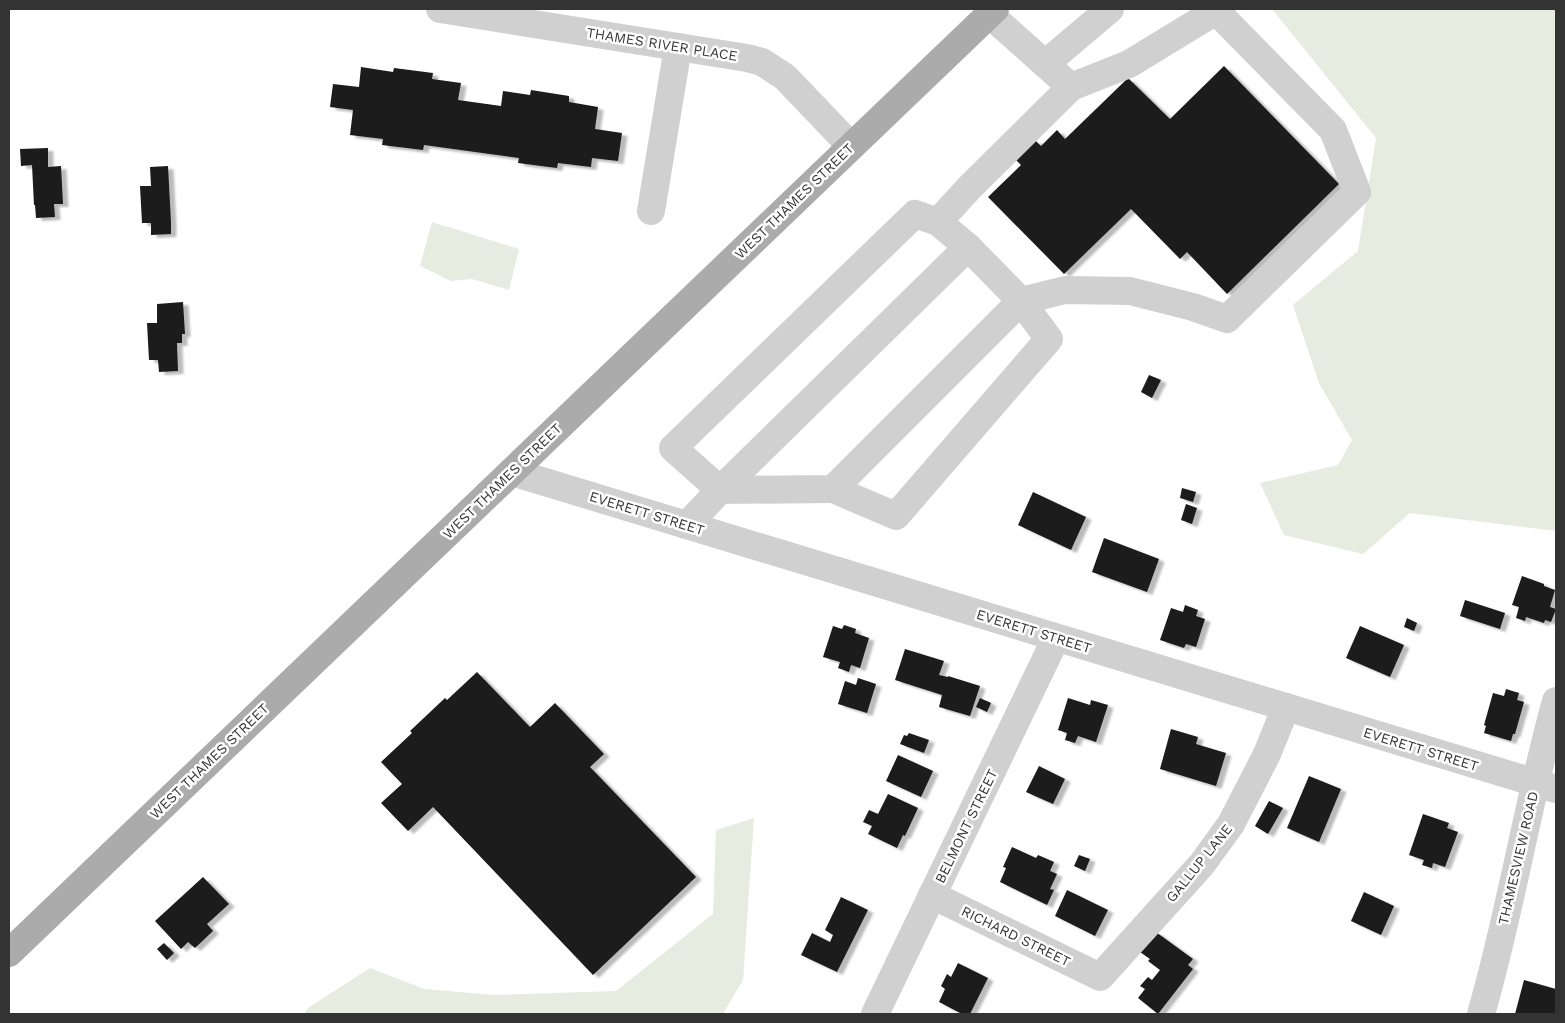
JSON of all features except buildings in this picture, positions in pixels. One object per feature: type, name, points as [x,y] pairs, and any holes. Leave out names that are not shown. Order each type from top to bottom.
[{"type":"main road","name":"WEST THAMES STREET","points":[[9,953],[992,12]]},
{"type":"street","name":"THAMES RIVER PLACE","points":[[440,9],[747,58],[762,62],[785,77],[851,146]]},
{"type":"street","points":[[1045,64],[1110,9]]},
{"type":"street","points":[[833,490],[1020,301],[1064,290],[1130,291],[1193,307],[1227,319],[1357,192],[1333,130],[1215,10],[1129,64],[1071,87],[969,188],[938,222]]},
{"type":"street","points":[[992,12],[1071,87]]},
{"type":"street","points":[[651,211],[678,47]]},
{"type":"street","points":[[916,214],[938,222],[968,247],[1020,301],[1049,339],[896,516],[833,490],[720,490],[673,448],[916,214]]},
{"type":"street","points":[[687,525],[720,490],[968,247]]},
{"type":"street","name":"EVERETT STREET","points":[[512,472],[1546,786]]},
{"type":"street","name":"BELMONT STREET","points":[[874,1014],[1056,638]]},
{"type":"street","name":"THAMESVIEW ROAD","points":[[1481,1014],[1513,887],[1546,786],[1545,740],[1556,701]]},
{"type":"street","name":"GALLUP LANE","points":[[1100,976],[1202,864],[1231,824],[1267,754],[1286,707]]},
{"type":"street","name":"RICHARD STREET","points":[[932,895],[1100,976]]},
{"type":"shaded area","points":[[1272,9],[1556,9],[1556,531],[1410,513],[1363,554],[1284,535],[1260,483],[1338,465],[1352,440],[1319,383],[1293,305],[1358,251],[1376,138]]},
{"type":"shaded area","points":[[432,222],[519,249],[509,290],[472,279],[451,281],[420,266]]},
{"type":"shaded area","points":[[754,818],[743,980],[723,1014],[304,1014],[308,1008],[370,968],[424,989],[494,995],[616,991],[713,914],[716,830]]}]
